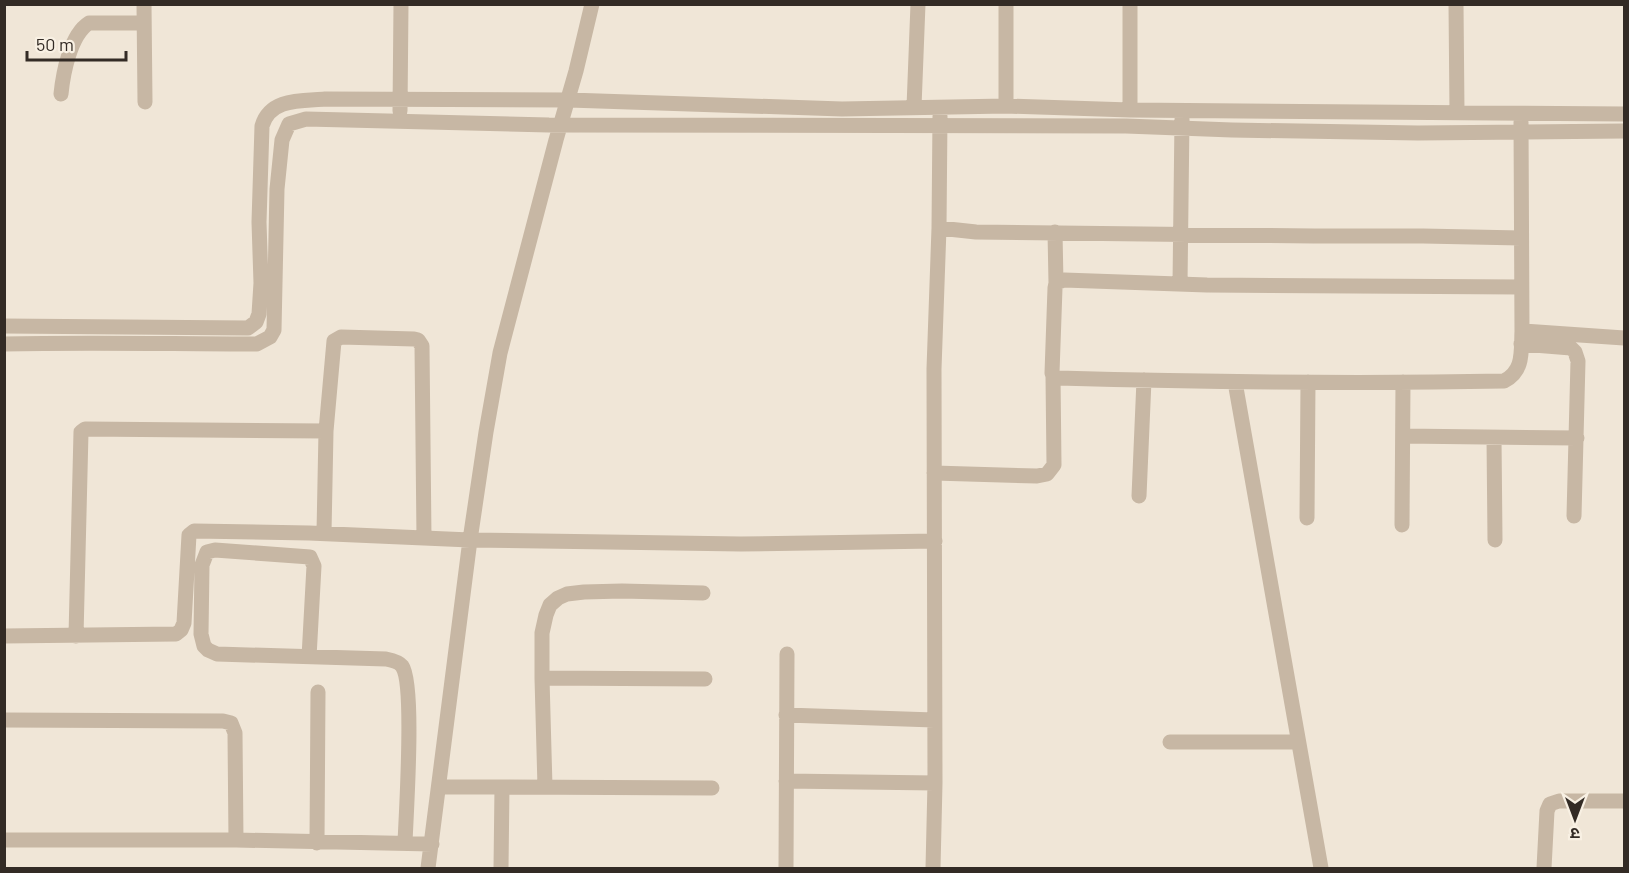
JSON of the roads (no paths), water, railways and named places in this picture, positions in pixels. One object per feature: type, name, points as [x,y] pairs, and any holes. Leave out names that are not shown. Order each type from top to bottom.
[{"type":"street","points":[[144,4],[145,102]]},
{"type":"street","points":[[400,123],[401,4]]},
{"type":"street","points":[[428,868],[470,540],[500,353],[556,140],[569,100],[592,4]]},
{"type":"street","points":[[914,107],[918,4]]},
{"type":"street","points":[[1006,4],[1006,106]]},
{"type":"street","points":[[1130,4],[1130,110]]},
{"type":"street","points":[[1456,4],[1456,112]]},
{"type":"street","points":[[60,94],[68,60],[75,40],[83,27],[89,23],[144,23]]},
{"type":"street","points":[[4,326],[248,328],[256,322],[260,314],[261,283],[260,136],[265,116],[273,107],[293,102],[325,99],[569,100],[842,109],[1006,106],[1130,110],[1624,114]]},
{"type":"street","points":[[273,107],[290,124]]},
{"type":"street","points":[[933,868],[935,783],[934,369],[940,107]]},
{"type":"street","points":[[1180,284],[1182,110]]},
{"type":"street","points":[[1053,376],[1058,378],[1235,382],[1504,381],[1516,372],[1520,364],[1522,338],[1521,113]]},
{"type":"street","points":[[290,124],[317,118],[400,123],[562,125],[1126,126],[1418,133],[1624,131]]},
{"type":"street","points":[[4,344],[88,342],[257,344],[270,337],[274,330],[277,189],[282,140],[290,124]]},
{"type":"street","points":[[939,228],[976,232],[1521,238]]},
{"type":"street","points":[[934,473],[1037,476],[1047,474],[1054,465],[1055,232]]},
{"type":"street","points":[[1056,283],[1064,280],[1180,284],[1521,287]]},
{"type":"street","points":[[256,322],[270,337]]},
{"type":"street","points":[[324,533],[326,431],[334,341],[341,337],[418,340],[422,346],[424,538]]},
{"type":"street","points":[[1522,338],[1624,338]]},
{"type":"street","points":[[1522,338],[1571,348],[1575,352],[1579,367],[1574,516]]},
{"type":"street","points":[[1139,496],[1144,380]]},
{"type":"street","points":[[1235,382],[1320,868]]},
{"type":"street","points":[[1307,518],[1308,382]]},
{"type":"street","points":[[1402,525],[1403,382]]},
{"type":"street","points":[[76,636],[81,432],[85,429],[326,431]]},
{"type":"street","points":[[1403,436],[1577,438]]},
{"type":"street","points":[[1494,438],[1495,540]]},
{"type":"street","points":[[4,636],[169,636],[176,634],[184,623],[189,535],[194,531],[324,533],[470,540],[741,544],[935,541]]},
{"type":"street","points":[[309,657],[313,560],[310,557],[215,550],[207,552],[202,565],[201,641],[208,650],[217,654],[242,656],[309,657],[386,658],[402,666],[409,701],[405,843]]},
{"type":"street","points":[[545,787],[542,633],[550,605],[567,594],[622,591],[703,593]]},
{"type":"street","points":[[786,868],[787,654]]},
{"type":"street","points":[[542,678],[705,679]]},
{"type":"street","points":[[317,843],[318,692]]},
{"type":"street","points":[[786,715],[934,720]]},
{"type":"street","points":[[4,720],[223,721],[231,723],[235,733],[236,840]]},
{"type":"street","points":[[1170,742],[1297,742]]},
{"type":"street","points":[[786,781],[935,783]]},
{"type":"street","points":[[439,787],[712,788]]},
{"type":"street","points":[[501,868],[502,787]]},
{"type":"street","points":[[1544,868],[1547,811],[1550,804],[1558,801],[1624,801]]},
{"type":"street","points":[[4,840],[236,840],[432,844]]}]
